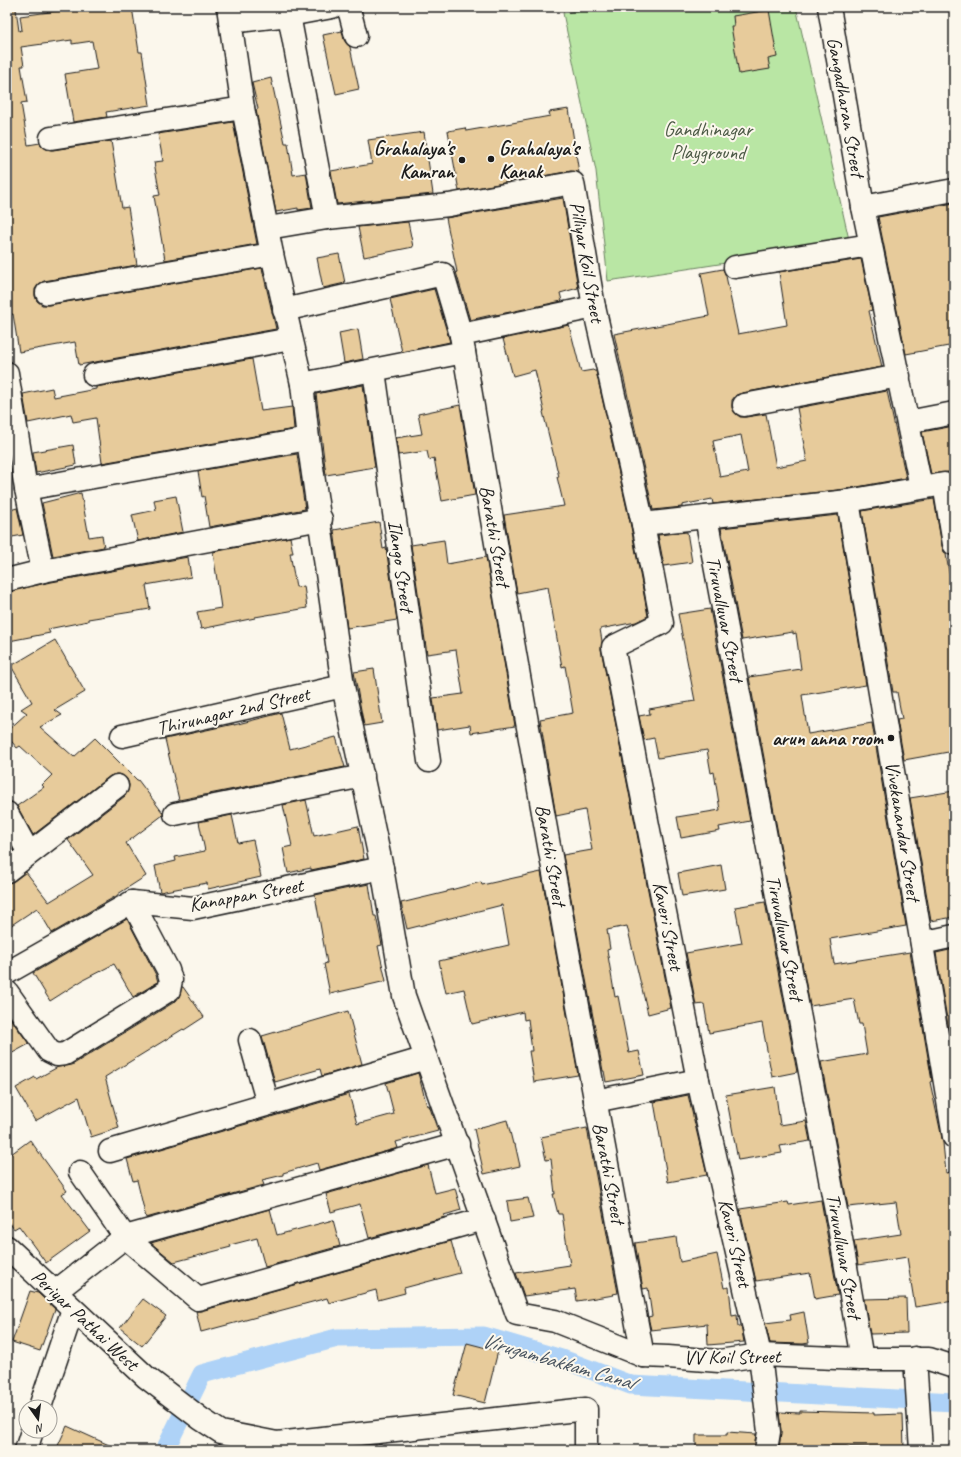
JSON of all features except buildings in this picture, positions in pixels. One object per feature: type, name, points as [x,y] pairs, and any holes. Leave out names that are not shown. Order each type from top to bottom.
[{"type":"street","points":[[80,1172],[125,1237],[198,1299],[484,1219],[404,996],[382,868],[344,686],[321,519],[308,439],[302,384],[272,254],[243,108],[229,14],[289,15],[332,7]]},
{"type":"street","points":[[346,7],[350,13],[356,36]]},
{"type":"street","name":"Gangadharan Street","points":[[829,7],[870,245],[899,376],[921,487]]},
{"type":"street","points":[[289,15],[327,218]]},
{"type":"street","points":[[51,138],[243,108]]},
{"type":"street","name":"Pilliyar Koil Street","points":[[268,228],[327,218],[449,205],[573,183],[594,307],[643,524]]},
{"type":"street","points":[[863,207],[954,190]]},
{"type":"street","points":[[735,267],[870,245]]},
{"type":"street","points":[[48,293],[272,254]]},
{"type":"street","name":"Barathi Street","points":[[284,310],[443,274],[463,344],[495,540],[595,1101],[643,1356]]},
{"type":"street","points":[[302,384],[374,371],[594,307]]},
{"type":"street","points":[[94,375],[291,339]]},
{"type":"street","name":"Ilango Street","points":[[374,371],[429,761]]},
{"type":"street","points":[[7,373],[26,489],[42,571]]},
{"type":"street","points":[[744,405],[899,376]]},
{"type":"street","points":[[908,422],[954,413]]},
{"type":"street","points":[[26,489],[308,439]]},
{"type":"street","points":[[643,524],[848,501],[944,484],[954,544]]},
{"type":"street","name":"Vivekanandar Street","points":[[848,501],[954,1137]]},
{"type":"street","name":"Tiruvalluvar Street","points":[[706,517],[862,1359]]},
{"type":"street","points":[[7,580],[42,571],[321,519]]},
{"type":"street","name":"Kaveri Street","points":[[643,524],[662,623],[613,647],[698,1080],[760,1357],[767,1441]]},
{"type":"street","name":"Thirunagar 2nd Street","points":[[122,736],[344,686]]},
{"type":"street","points":[[175,814],[363,776]]},
{"type":"street","points":[[7,871],[117,786]]},
{"type":"street","points":[[7,813],[29,853]]},
{"type":"street","name":"Kanappan Street","points":[[132,902],[193,908],[382,868]]},
{"type":"street","points":[[7,973],[132,902],[168,970],[171,980],[169,990],[65,1054],[57,1055],[49,1051],[7,992]]},
{"type":"street","points":[[922,943],[954,936]]},
{"type":"street","points":[[250,1040],[268,1104]]},
{"type":"street","points":[[110,1151],[426,1058]]},
{"type":"street","points":[[595,1101],[698,1080]]},
{"type":"street","points":[[55,1292],[125,1237],[458,1144]]},
{"type":"street","name":"VV Koil Street","points":[[484,1219],[517,1314],[555,1321],[643,1356],[719,1361],[760,1357],[915,1361],[929,1358],[954,1366]]},
{"type":"street","name":"Periyar Pathai West","points":[[7,1247],[150,1380],[221,1432],[277,1443],[324,1444],[586,1409],[586,1450]]},
{"type":"street","points":[[43,1399],[73,1309]]},
{"type":"street","points":[[915,1361],[921,1450]]},
{"type":"street","points":[[26,1450],[29,1439]]},
{"type":"green space","name":"Gandhinagar Playground","points":[[604,7],[796,7],[850,244],[608,281],[596,171],[563,13]]},
{"type":"waterway","name":"Virugambakkam Canal","points":[[165,1450],[202,1374],[337,1338],[484,1336],[562,1359],[631,1385],[954,1402]]},
{"type":"place","name":"Grahalaya's Kanak","points":[[491,159]]},
{"type":"place","name":"Grahalaya's Kamran","points":[[462,160]]},
{"type":"place","name":"arun anna room","points":[[891,738]]}]
